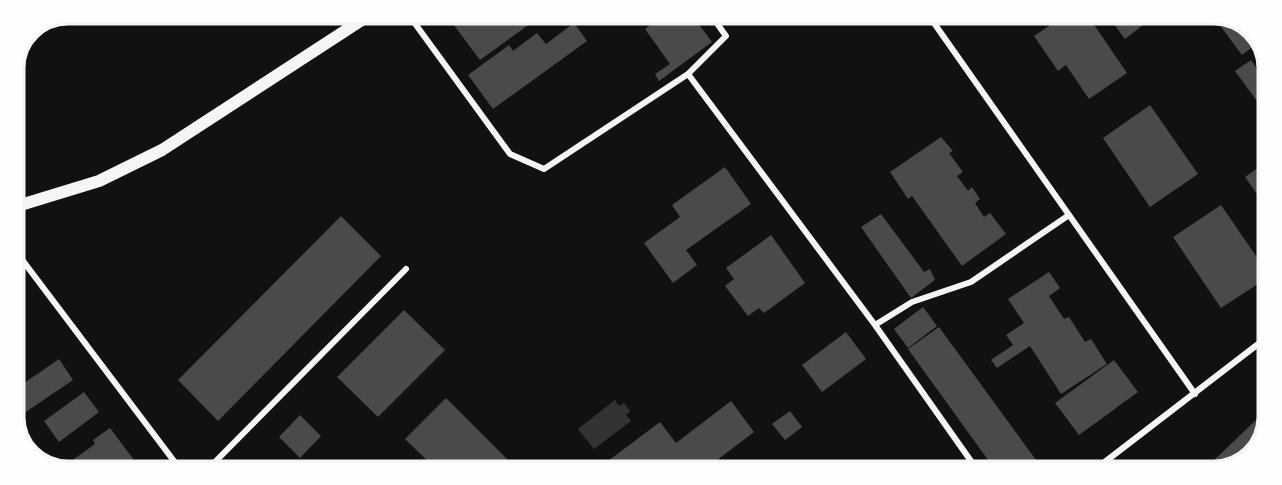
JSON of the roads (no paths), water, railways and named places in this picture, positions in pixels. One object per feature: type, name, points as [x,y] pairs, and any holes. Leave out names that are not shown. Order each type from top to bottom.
[{"type":"main road","points":[[24,204],[99,180],[162,150],[356,24]]},
{"type":"street","points":[[415,24],[510,154],[544,169],[688,74],[726,36],[717,24]]},
{"type":"street","points":[[935,24],[1194,394]]},
{"type":"street","points":[[688,74],[875,325],[971,461]]},
{"type":"street","points":[[875,325],[912,302],[971,282],[1069,215]]},
{"type":"street","points":[[24,262],[174,461]]},
{"type":"street","points":[[216,461],[406,269]]},
{"type":"street","points":[[1106,461],[1258,344]]}]
